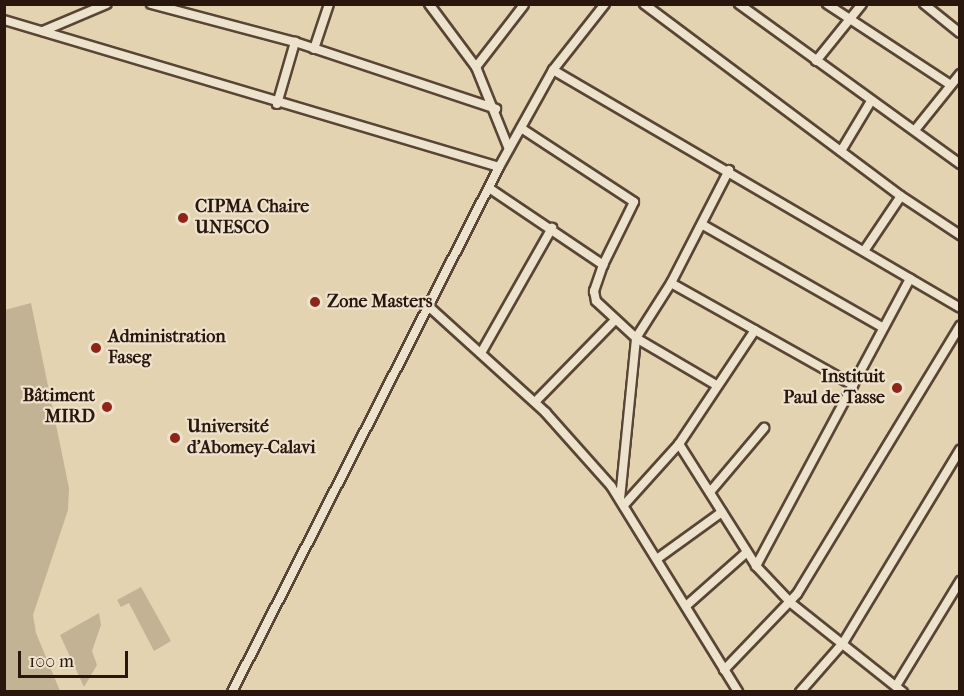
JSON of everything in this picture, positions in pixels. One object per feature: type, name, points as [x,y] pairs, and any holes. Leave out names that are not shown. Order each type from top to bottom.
[{"type":"street","points":[[42,31],[107,4]]},
{"type":"street","points":[[151,4],[295,42],[496,109]]},
{"type":"street","points":[[314,49],[329,4]]},
{"type":"street","points":[[429,4],[476,67],[496,109],[509,149]]},
{"type":"street","points":[[232,692],[426,304],[499,167],[553,70],[605,4]]},
{"type":"street","points":[[644,4],[901,196],[960,235]]},
{"type":"street","points":[[739,4],[960,164]]},
{"type":"street","points":[[827,4],[951,85]]},
{"type":"street","points":[[816,61],[862,4]]},
{"type":"street","points":[[924,4],[960,33]]},
{"type":"street","points":[[476,67],[524,5]]},
{"type":"street","points":[[4,21],[277,104],[499,167]]},
{"type":"street","points":[[277,104],[295,42]]},
{"type":"street","points":[[553,70],[729,170],[960,308]]},
{"type":"street","points":[[915,130],[960,74]]},
{"type":"street","points":[[841,151],[871,101]]},
{"type":"street","points":[[521,128],[634,202],[603,265],[594,291],[596,301],[636,338],[716,385]]},
{"type":"street","points":[[622,502],[636,338],[670,283],[729,170]]},
{"type":"street","points":[[489,188],[552,228],[603,265]]},
{"type":"street","points":[[864,252],[901,196]]},
{"type":"street","points":[[702,225],[882,327]]},
{"type":"street","points":[[482,353],[552,228]]},
{"type":"street","points":[[756,566],[882,327],[910,279]]},
{"type":"street","points":[[670,283],[853,385]]},
{"type":"street","points":[[426,304],[535,402],[622,502],[738,692]]},
{"type":"street","points":[[535,402],[615,320]]},
{"type":"street","points":[[724,670],[791,603],[960,326]]},
{"type":"street","points":[[622,502],[680,444],[716,385],[755,330]]},
{"type":"street","points":[[710,492],[764,428]]},
{"type":"street","points":[[680,444],[756,566],[791,603],[903,692]]},
{"type":"street","points":[[802,691],[843,643],[960,450]]},
{"type":"street","points":[[657,559],[722,512]]},
{"type":"street","points":[[686,606],[747,552]]},
{"type":"street","points":[[896,686],[960,580]]},
{"type":"shaded area","points":[[31,303],[69,488],[68,510],[33,615],[36,633],[60,691],[5,691],[5,310]]},
{"type":"shaded area","points":[[141,587],[171,641],[154,651],[129,603],[121,607],[117,600]]},
{"type":"shaded area","points":[[99,613],[101,625],[92,651],[97,665],[84,687],[60,635]]},
{"type":"place","name":"CIPMA Chaire UNESCO","points":[[183,218]]},
{"type":"place","name":"Zone Masters","points":[[315,302]]},
{"type":"place","name":"Administration Faseg","points":[[96,348]]},
{"type":"place","name":"Instituit Paul de Tasse","points":[[897,388]]},
{"type":"place","name":"Bâtiment MIRD","points":[[107,407]]},
{"type":"place","name":"Université d'Abomey-Calavi","points":[[175,438]]}]
